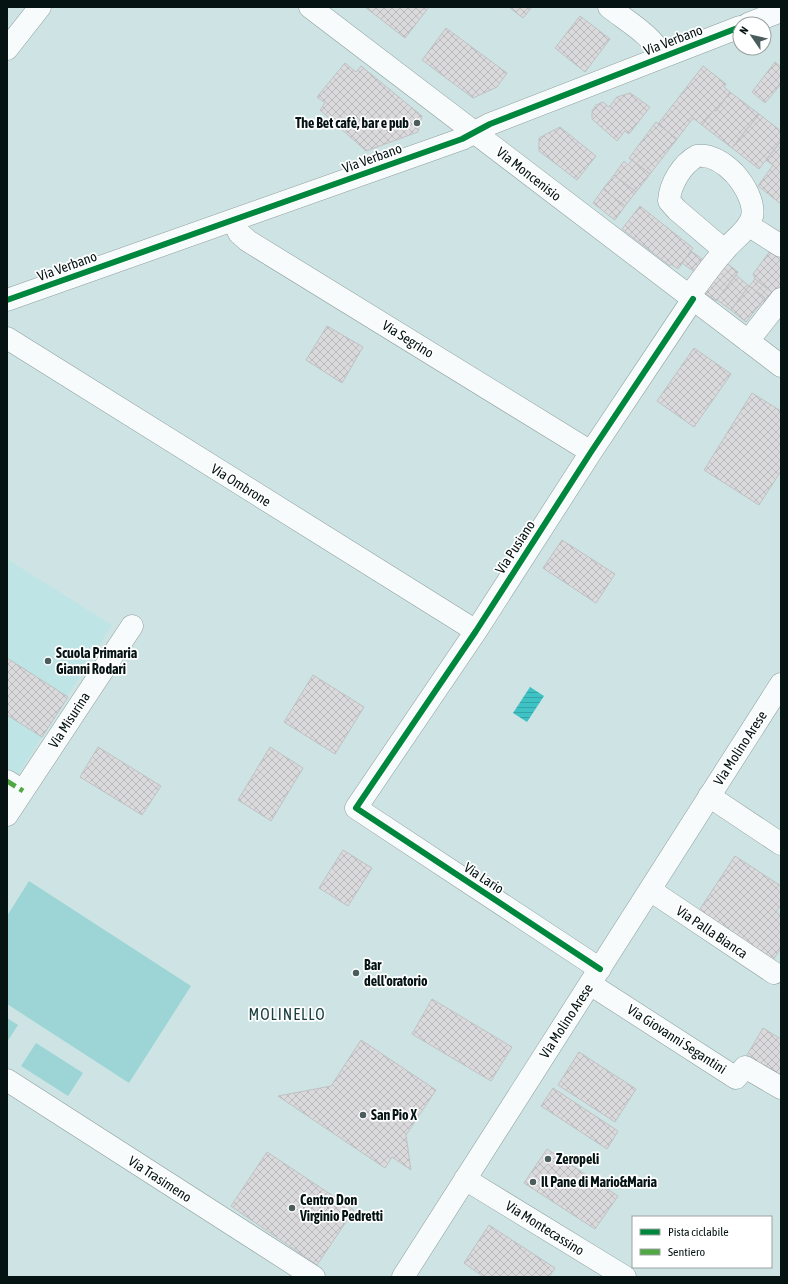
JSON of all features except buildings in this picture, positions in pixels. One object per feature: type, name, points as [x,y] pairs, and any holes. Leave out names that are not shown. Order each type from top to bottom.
[{"type":"street","points":[[7,49],[40,7]]},
{"type":"street","name":"Via Moncenisio","points":[[310,7],[333,14],[529,176],[781,366]]},
{"type":"street","points":[[609,7],[649,38],[663,57]]},
{"type":"street","points":[[768,16],[781,11]]},
{"type":"street","name":"Via Verbano","points":[[7,300],[462,139],[490,124],[732,30]]},
{"type":"street","points":[[704,155],[712,157],[729,168],[746,190],[752,208],[752,216],[748,225],[724,250],[677,210],[669,201],[671,188],[691,159],[704,155]]},
{"type":"street","name":"Via Segrino","points":[[232,220],[239,233],[248,241],[591,452]]},
{"type":"street","points":[[748,225],[781,246]]},
{"type":"street","name":"Via Pusiano","points":[[356,808],[476,631],[691,298],[724,250]]},
{"type":"street","points":[[748,341],[781,299]]},
{"type":"street","name":"Via Ombrone","points":[[7,338],[476,631]]},
{"type":"street","name":"Via Misurina","points":[[7,815],[15,786],[132,626]]},
{"type":"street","name":"Via Molino Arese","points":[[403,1277],[781,684]]},
{"type":"street","points":[[710,796],[781,844]]},
{"type":"street","name":"Via Lario","points":[[356,808],[595,976]]},
{"type":"street","name":"Via Palla Bianca","points":[[650,890],[774,973]]},
{"type":"street","name":"Via Giovanni Segantini","points":[[595,976],[736,1078],[745,1066],[781,1088]]},
{"type":"street","name":"Via Trasimeno","points":[[7,1080],[314,1277]]},
{"type":"street","name":"Via Montecassino","points":[[466,1179],[625,1277]]},
{"type":"shaded area","name":"Scuola Primaria Gianni Rodari","points":[[7,559],[112,625],[18,775],[7,768]]},
{"type":"shaded area","points":[[29,881],[191,986],[129,1083],[7,1004],[7,916]]},
{"type":"shaded area","points":[[7,1018],[18,1025],[7,1042]]},
{"type":"shaded area","points":[[36,1043],[83,1073],[68,1096],[21,1066]]},
{"type":"water","points":[[530,687],[544,696],[527,722],[513,713]]},
{"type":"marked path","points":[[7,781],[23,791]]},
{"type":"cycle path","points":[[7,300],[462,139],[490,124],[732,30]]},
{"type":"cycle path","points":[[600,969],[356,808],[476,631],[591,452],[693,299]]},
{"type":"place","name":"The Bet cafè, bar e pub","points":[[417,123]]},
{"type":"place","name":"Scuola Primaria Gianni Rodari","points":[[48,661]]},
{"type":"place","name":"Bar dell'oratorio","points":[[356,973]]},
{"type":"place","name":"San Pio X","points":[[363,1115]]},
{"type":"place","name":"Zeropeli","points":[[548,1159]]},
{"type":"place","name":"Il Pane di Mario&Maria","points":[[533,1182]]},
{"type":"place","name":"Centro Don Virginio Pedretti","points":[[292,1208]]},
{"type":"district","name":"MOLINELLO","points":[[287,1014]]}]
